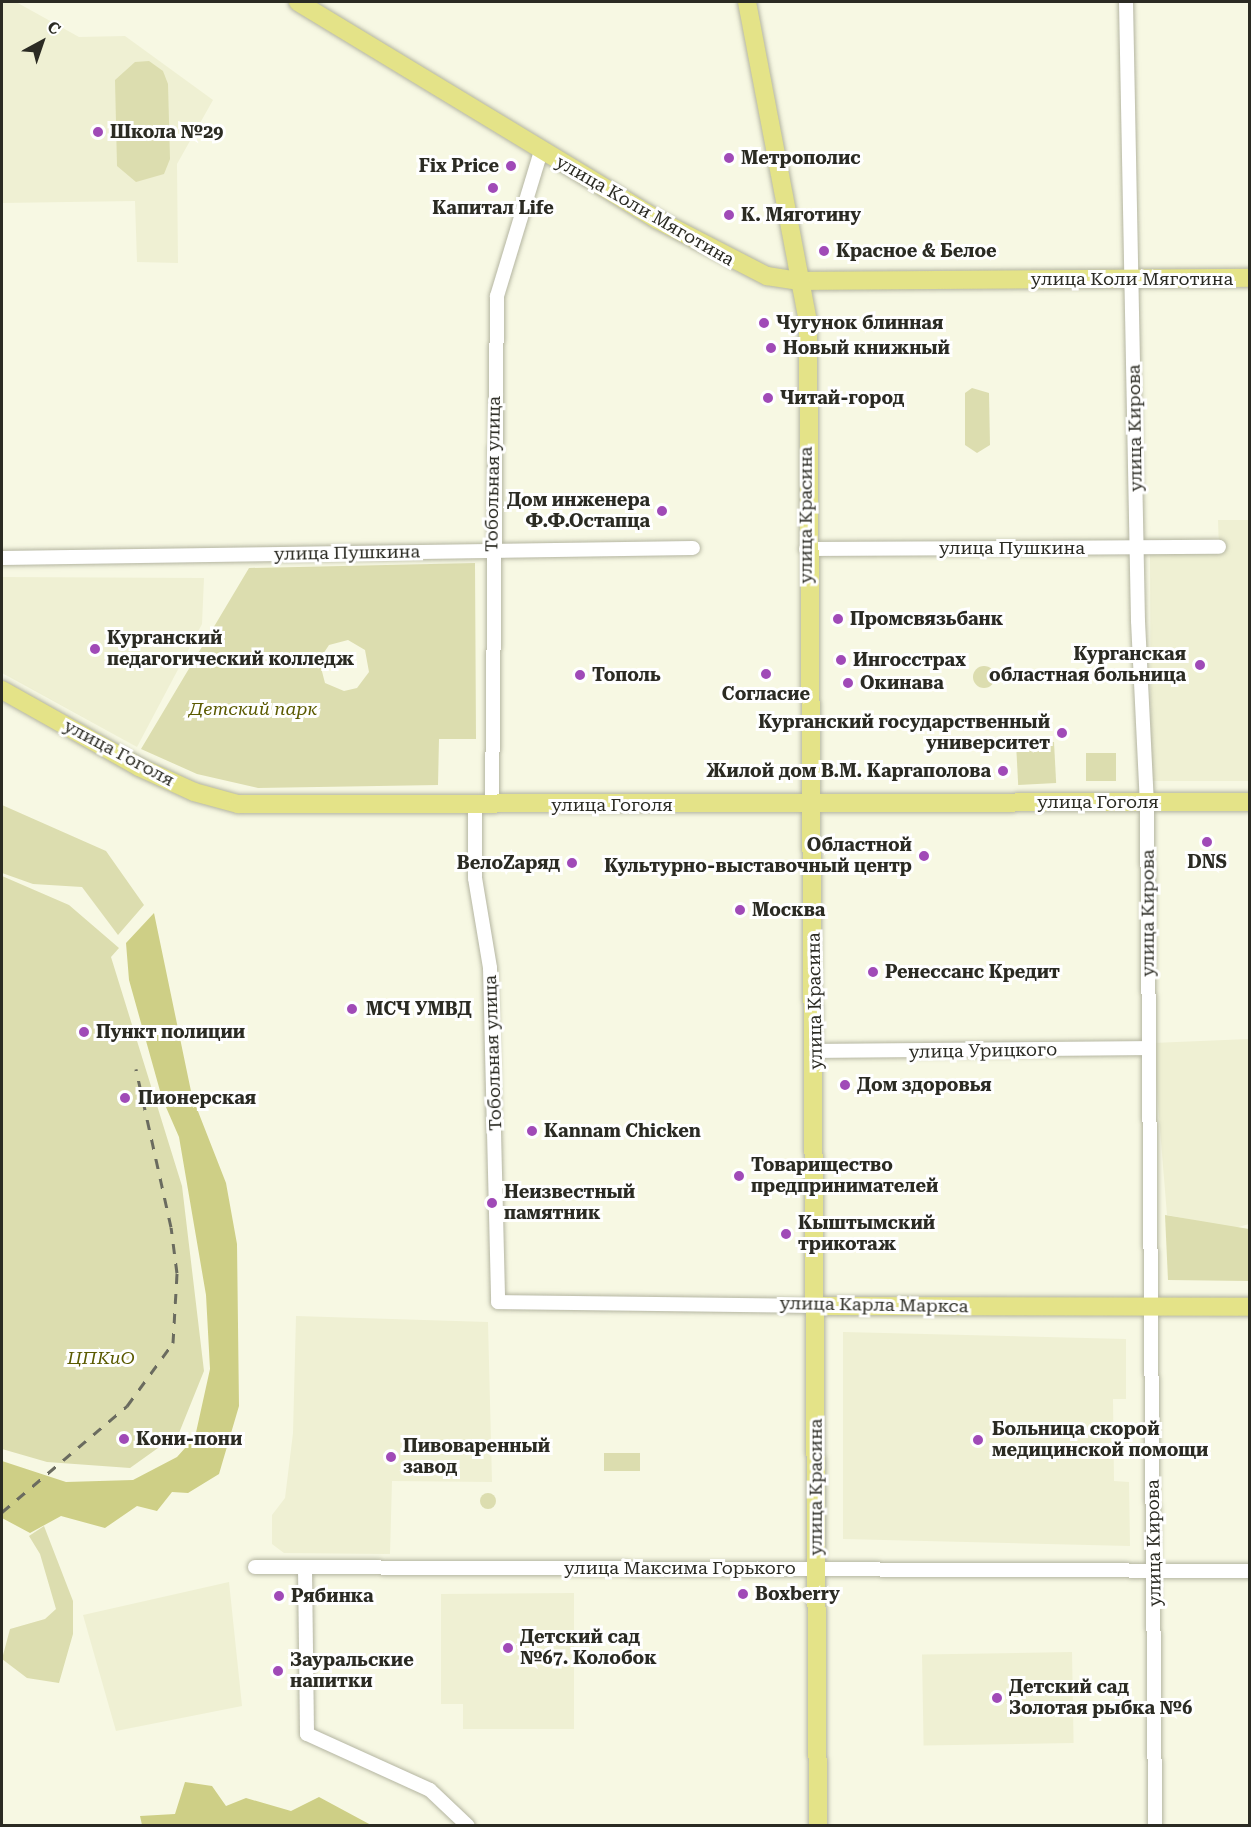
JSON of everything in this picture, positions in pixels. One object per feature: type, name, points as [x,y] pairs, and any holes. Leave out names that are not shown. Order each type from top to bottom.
[{"type":"main road","name":"улица Коли Мяготина","points":[[298,2],[542,151],[738,265],[800,281],[1250,278]]},
{"type":"main road","name":"улица Красина","points":[[747,2],[808,323],[806,549],[816,1051],[818,1826]]},
{"type":"main road","name":"улица Гоголя","points":[[2,690],[139,767],[194,792],[238,804],[1250,802]]},
{"type":"main road","name":"улица Карла Маркса","points":[[815,1306],[1250,1307]]},
{"type":"street","name":"улица Кирова","points":[[1126,2],[1137,547],[1147,802],[1149,1306],[1156,1572],[1155,1826]]},
{"type":"street","name":"Тобольная улица","points":[[498,1302],[490,968],[475,878],[483,805],[497,296],[542,151]]},
{"type":"street","name":"улица Пушкина","points":[[806,549],[1219,547]]},
{"type":"street","name":"улица Пушкина","points":[[2,558],[693,548]]},
{"type":"street","name":"улица Урицкого","points":[[816,1051],[1149,1048]]},
{"type":"street","name":"улица Карла Маркса","points":[[498,1302],[815,1306]]},
{"type":"street","name":"улица Максима Горького","points":[[255,1567],[305,1569],[816,1567],[1156,1572],[1250,1571]]},
{"type":"street","points":[[305,1569],[307,1734],[430,1790],[468,1826]]},
{"type":"shaded area","name":"Школа №29","points":[[2,2],[16,2],[79,37],[125,36],[213,100],[177,164],[178,263],[137,262],[135,201],[2,203]]},
{"type":"shaded area","name":"Курганская областная больница","points":[[1218,520],[1249,520],[1249,781],[1151,781],[1150,550],[1219,550]]},
{"type":"shaded area","name":"Курганский педагогический колледж","points":[[2,577],[204,578],[202,624],[137,747],[2,673]]},
{"type":"shaded area","points":[[154,913],[192,1096],[226,1183],[237,1244],[239,1406],[219,1474],[188,1493],[172,1492],[157,1511],[137,1506],[105,1528],[61,1516],[30,1533],[2,1518],[2,1461],[66,1482],[133,1480],[177,1457],[195,1437],[210,1369],[206,1295],[179,1137],[162,1098],[129,980],[126,943]]},
{"type":"shaded area","points":[[1249,1039],[1249,1224],[1235,1228],[1167,1215],[1153,1043]]},
{"type":"shaded area","name":"Пивоваренный завод","points":[[296,1316],[488,1322],[492,1482],[392,1481],[390,1554],[284,1553],[272,1544],[272,1515],[285,1498],[293,1433]]},
{"type":"shaded area","name":"Больница скорой медицинской помощи","points":[[843,1332],[1126,1339],[1126,1399],[1113,1399],[1114,1481],[1129,1482],[1130,1546],[843,1539]]},
{"type":"shaded area","points":[[229,1582],[242,1706],[116,1731],[83,1615]]},
{"type":"shaded area","name":"Детский сад №67. Колобок","points":[[574,1593],[574,1729],[463,1729],[463,1704],[441,1704],[441,1594]]},
{"type":"shaded area","name":"Детский сад Золотая рыбка №6","points":[[1072,1652],[1074,1743],[924,1746],[922,1655]]},
{"type":"shaded area","points":[[185,1782],[212,1786],[226,1806],[246,1798],[291,1811],[319,1797],[371,1825],[142,1825],[140,1816],[175,1814]]},
{"type":"green space","points":[[149,61],[163,71],[168,84],[170,159],[164,174],[136,182],[117,166],[115,80],[135,62]]},
{"type":"green space","points":[[972,388],[989,393],[990,445],[977,453],[965,445],[965,393]]},
{"type":"green space","name":"Детский парк","points":[[475,563],[476,739],[439,739],[438,785],[258,788],[197,774],[141,749],[249,568]],"holes":[[[348,640],[365,650],[369,672],[357,688],[344,691],[325,683],[319,660],[329,645]]]},
{"type":"green space","points":[[984,666],[994,673],[995,677],[988,687],[984,688],[974,681],[973,677],[980,667]]},
{"type":"green space","points":[[1054,742],[1056,783],[1018,785],[1016,744]]},
{"type":"green space","points":[[1086,753],[1116,753],[1116,781],[1086,781]]},
{"type":"green space","points":[[2,805],[106,851],[144,905],[118,935],[82,887],[33,884],[2,873]]},
{"type":"green space","name":"ЦПКиО","points":[[2,876],[69,905],[119,948],[111,957],[182,1186],[204,1371],[179,1433],[130,1468],[47,1462],[2,1449]]},
{"type":"green space","points":[[1165,1215],[1249,1229],[1249,1281],[1168,1280]]},
{"type":"green space","points":[[604,1453],[640,1453],[640,1471],[604,1471]]},
{"type":"green space","points":[[488,1493],[496,1501],[488,1509],[480,1501]]},
{"type":"green space","points":[[44,1526],[73,1601],[73,1634],[59,1683],[27,1678],[2,1659],[10,1629],[45,1619],[56,1609],[40,1554],[29,1536]]},
{"type":"railway","points":[[2,1512],[127,1406],[173,1343],[177,1273],[171,1227],[136,1069]]},
{"type":"place","name":"Школа №29","points":[[98,132]]},
{"type":"place","name":"Метрополис","points":[[729,158]]},
{"type":"place","name":"Fix Price","points":[[511,166]]},
{"type":"place","name":"Капитал Life","points":[[493,188]]},
{"type":"place","name":"К. Мяготину","points":[[729,215]]},
{"type":"place","name":"Красное & Белое","points":[[824,251]]},
{"type":"place","name":"Чугунок блинная","points":[[764,323]]},
{"type":"place","name":"Новый книжный","points":[[771,348]]},
{"type":"place","name":"Читай-город","points":[[768,398]]},
{"type":"place","name":"Дом инженера Ф.Ф.Остапца","points":[[662,511]]},
{"type":"place","name":"Промсвязьбанк","points":[[838,619]]},
{"type":"place","name":"Курганский педагогический колледж","points":[[95,649]]},
{"type":"place","name":"Ингосстрах","points":[[841,660]]},
{"type":"place","name":"Курганская областная больница","points":[[1200,665]]},
{"type":"place","name":"Согласие","points":[[766,674]]},
{"type":"place","name":"Тополь","points":[[580,675]]},
{"type":"place","name":"Окинава","points":[[848,683]]},
{"type":"place","name":"Курганский государственный университет","points":[[1062,733]]},
{"type":"place","name":"Жилой дом В.М. Каргаполова","points":[[1003,771]]},
{"type":"place","name":"DNS","points":[[1207,842]]},
{"type":"place","name":"Областной Культурно-выставочный центр","points":[[924,856]]},
{"type":"place","name":"ВелоZаряд","points":[[572,863]]},
{"type":"place","name":"Москва","points":[[740,910]]},
{"type":"place","name":"Ренессанс Кредит","points":[[873,972]]},
{"type":"place","name":"МСЧ УМВД","points":[[352,1009]]},
{"type":"place","name":"Пункт полиции","points":[[84,1032]]},
{"type":"place","name":"Дом здоровья","points":[[845,1085]]},
{"type":"place","name":"Пионерская","points":[[125,1098]]},
{"type":"place","name":"Kannam Chicken","points":[[532,1131]]},
{"type":"place","name":"Товарищество предпринимателей","points":[[739,1176]]},
{"type":"place","name":"Неизвестный памятник","points":[[492,1203]]},
{"type":"place","name":"Кыштымский трикотаж","points":[[786,1234]]},
{"type":"place","name":"Кони-пони","points":[[124,1439]]},
{"type":"place","name":"Больница скорой медицинской помощи","points":[[978,1440]]},
{"type":"place","name":"Пивоваренный завод","points":[[391,1457]]},
{"type":"place","name":"Boxberry","points":[[743,1594]]},
{"type":"place","name":"Рябинка","points":[[279,1596]]},
{"type":"place","name":"Детский сад №67. Колобок","points":[[508,1648]]},
{"type":"place","name":"Зауральские напитки","points":[[278,1671]]},
{"type":"place","name":"Детский сад Золотая рыбка №6","points":[[997,1698]]}]
